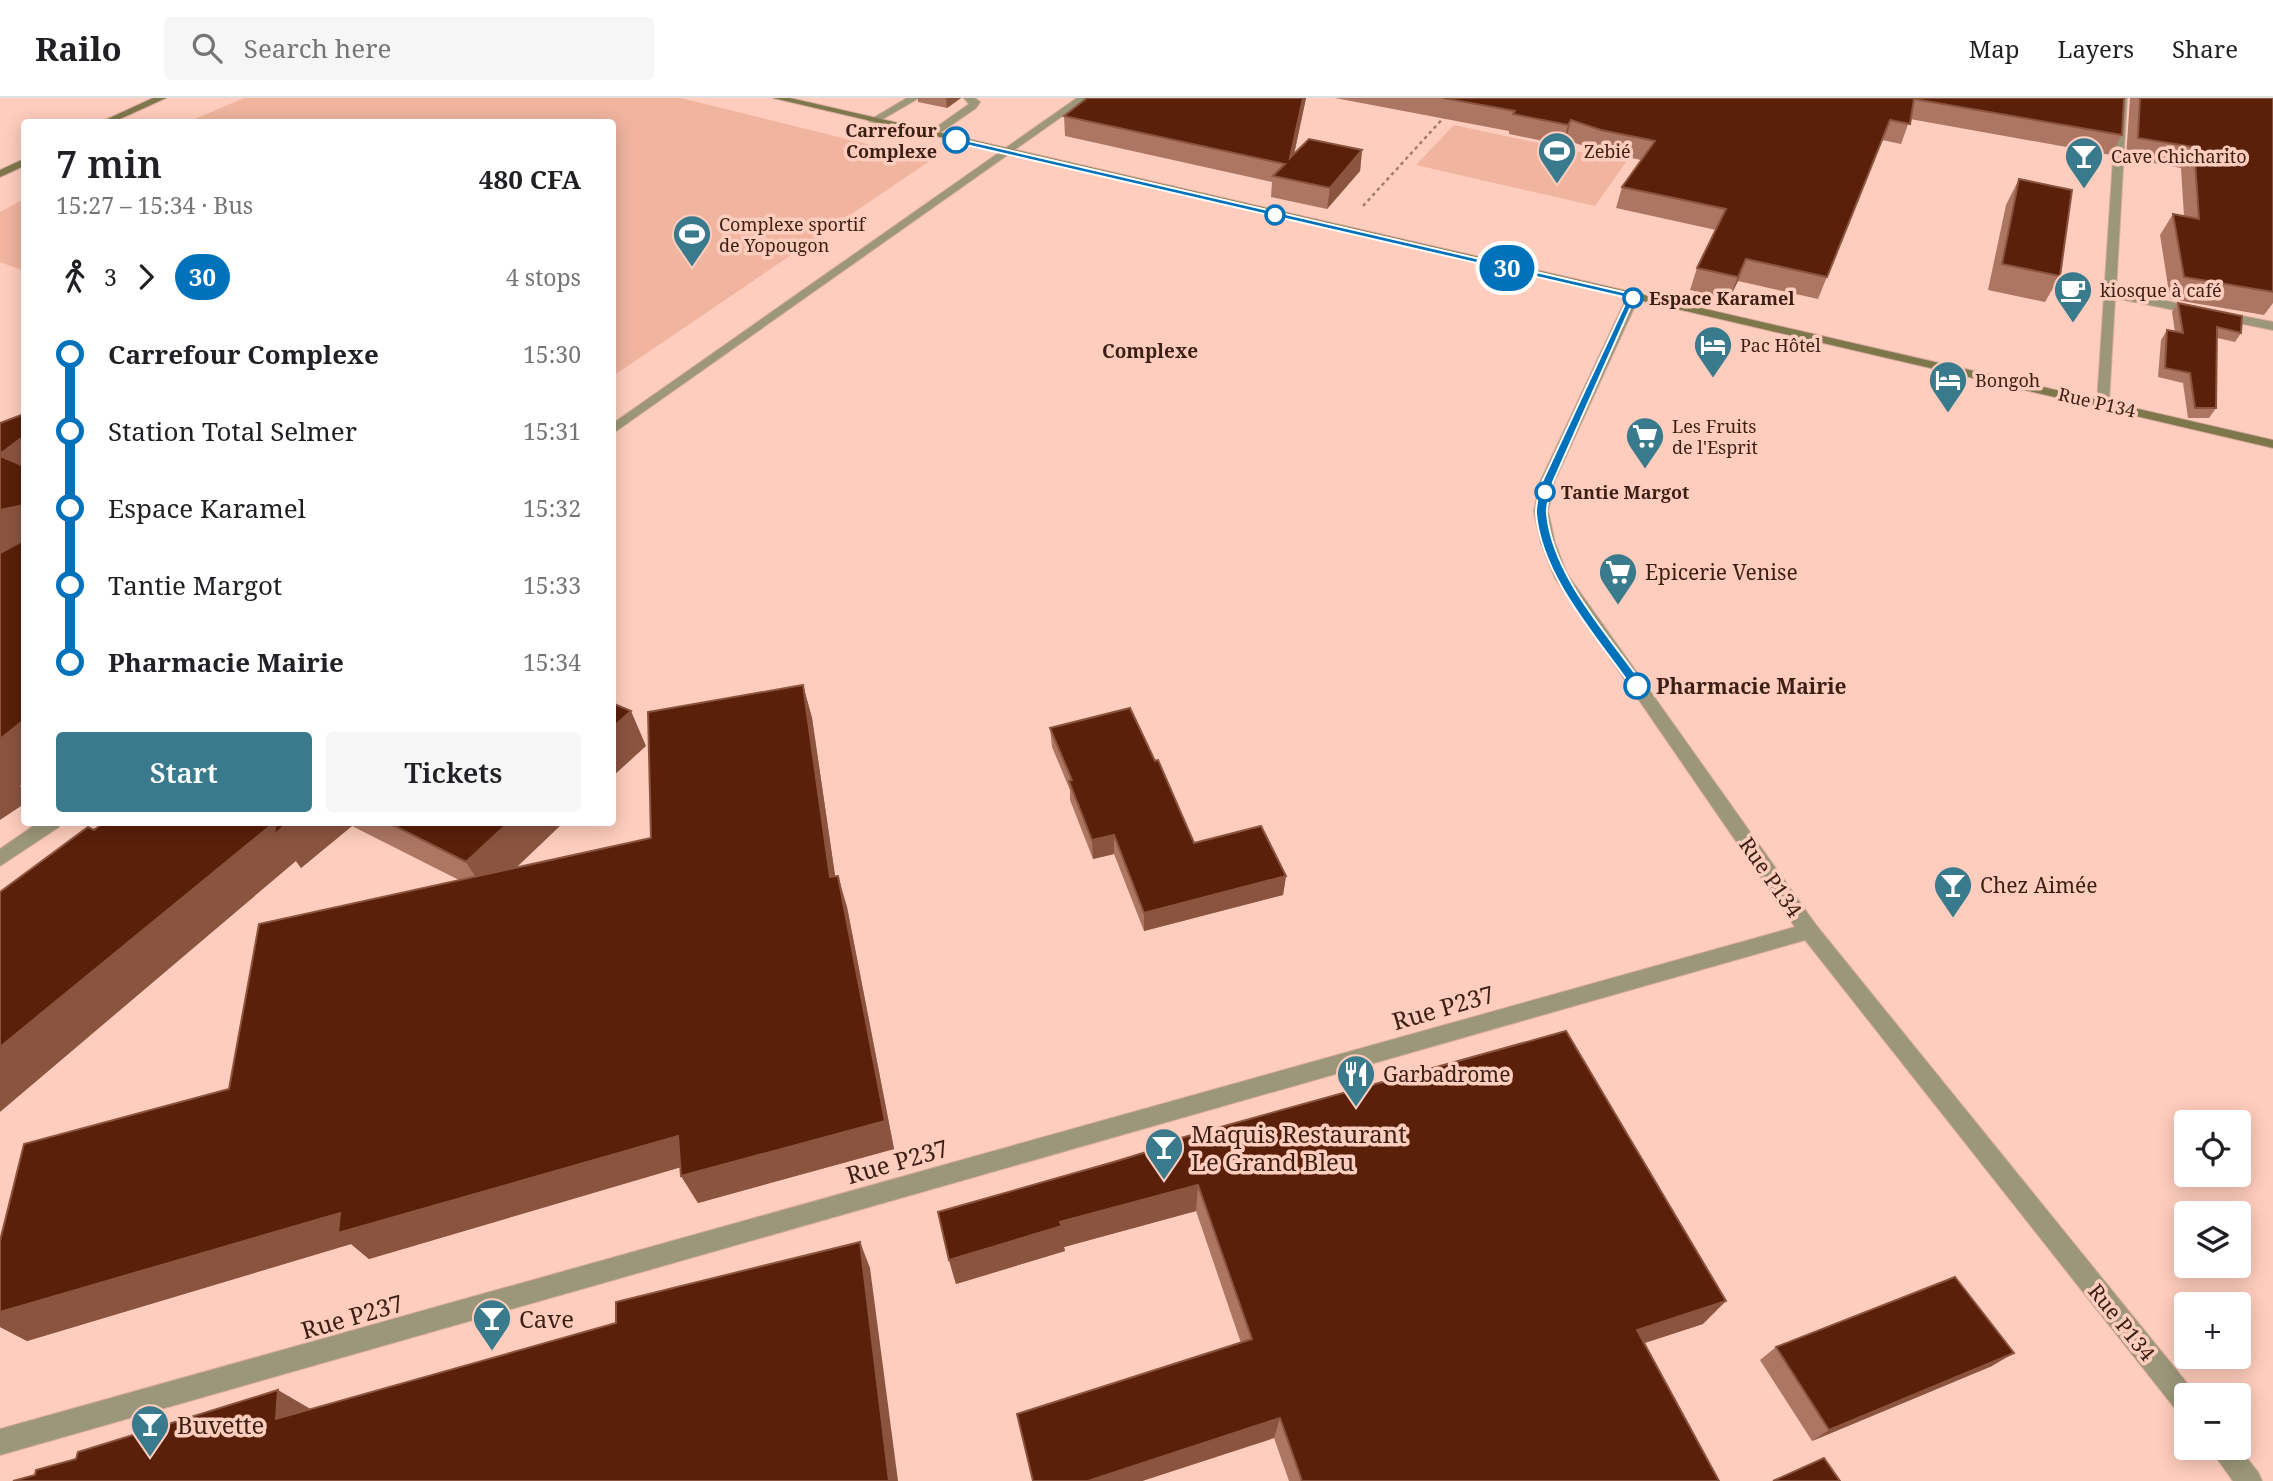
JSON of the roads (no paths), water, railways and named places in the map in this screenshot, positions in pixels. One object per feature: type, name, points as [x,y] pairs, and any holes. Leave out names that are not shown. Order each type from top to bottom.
[{"type":"street","points":[[113,119],[161,98]]},
{"type":"street","name":"Rue P134","points":[[778,98],[2273,444]]},
{"type":"street","points":[[873,121],[914,98]]},
{"type":"street","points":[[931,135],[974,106],[975,102],[969,98]]},
{"type":"street","points":[[616,427],[1083,98]]},
{"type":"street","points":[[2103,403],[2122,98]]},
{"type":"street","points":[[0,174],[21,164]]},
{"type":"street","points":[[2109,293],[2273,326]]},
{"type":"street","name":"Rue P134","points":[[1633,297],[1547,482],[1541,512],[1548,543],[1560,575],[1809,931],[2174,1387]]},
{"type":"street","points":[[0,859],[47,826]]},
{"type":"street","name":"Rue P237","points":[[0,1442],[1809,931]]},
{"type":"street","points":[[2232,1460],[2249,1481]]},
{"type":"place","name":"Carrefour Complexe","points":[[956,140]]},
{"type":"place","name":"Zebié","points":[[1557,185]]},
{"type":"place","name":"Cave Chicharito","points":[[2084,190]]},
{"type":"place","name":"Complexe sportif de Yopougon","points":[[692,268]]},
{"type":"place","name":"Espace Karamel","points":[[1633,298]]},
{"type":"place","name":"kiosque à café","points":[[2073,324]]},
{"type":"place","name":"Pac Hôtel","points":[[1713,379]]},
{"type":"place","name":"Bongoh","points":[[1948,414]]},
{"type":"place","name":"Les Fruits de l'Esprit","points":[[1645,470]]},
{"type":"place","name":"Tantie Margot","points":[[1545,492]]},
{"type":"place","name":"Epicerie Venise","points":[[1618,606]]},
{"type":"place","name":"Pharmacie Mairie","points":[[1637,686]]},
{"type":"place","name":"Chez Aimée","points":[[1953,919]]},
{"type":"place","name":"Garbadrome","points":[[1356,1108]]},
{"type":"place","name":"Maquis Restaurant Le Grand Bleu","points":[[1164,1181]]},
{"type":"place","name":"Cave","points":[[492,1352]]},
{"type":"place","name":"Buvette","points":[[150,1458]]},
{"type":"district","name":"Complexe","points":[[1150,351]]}]
